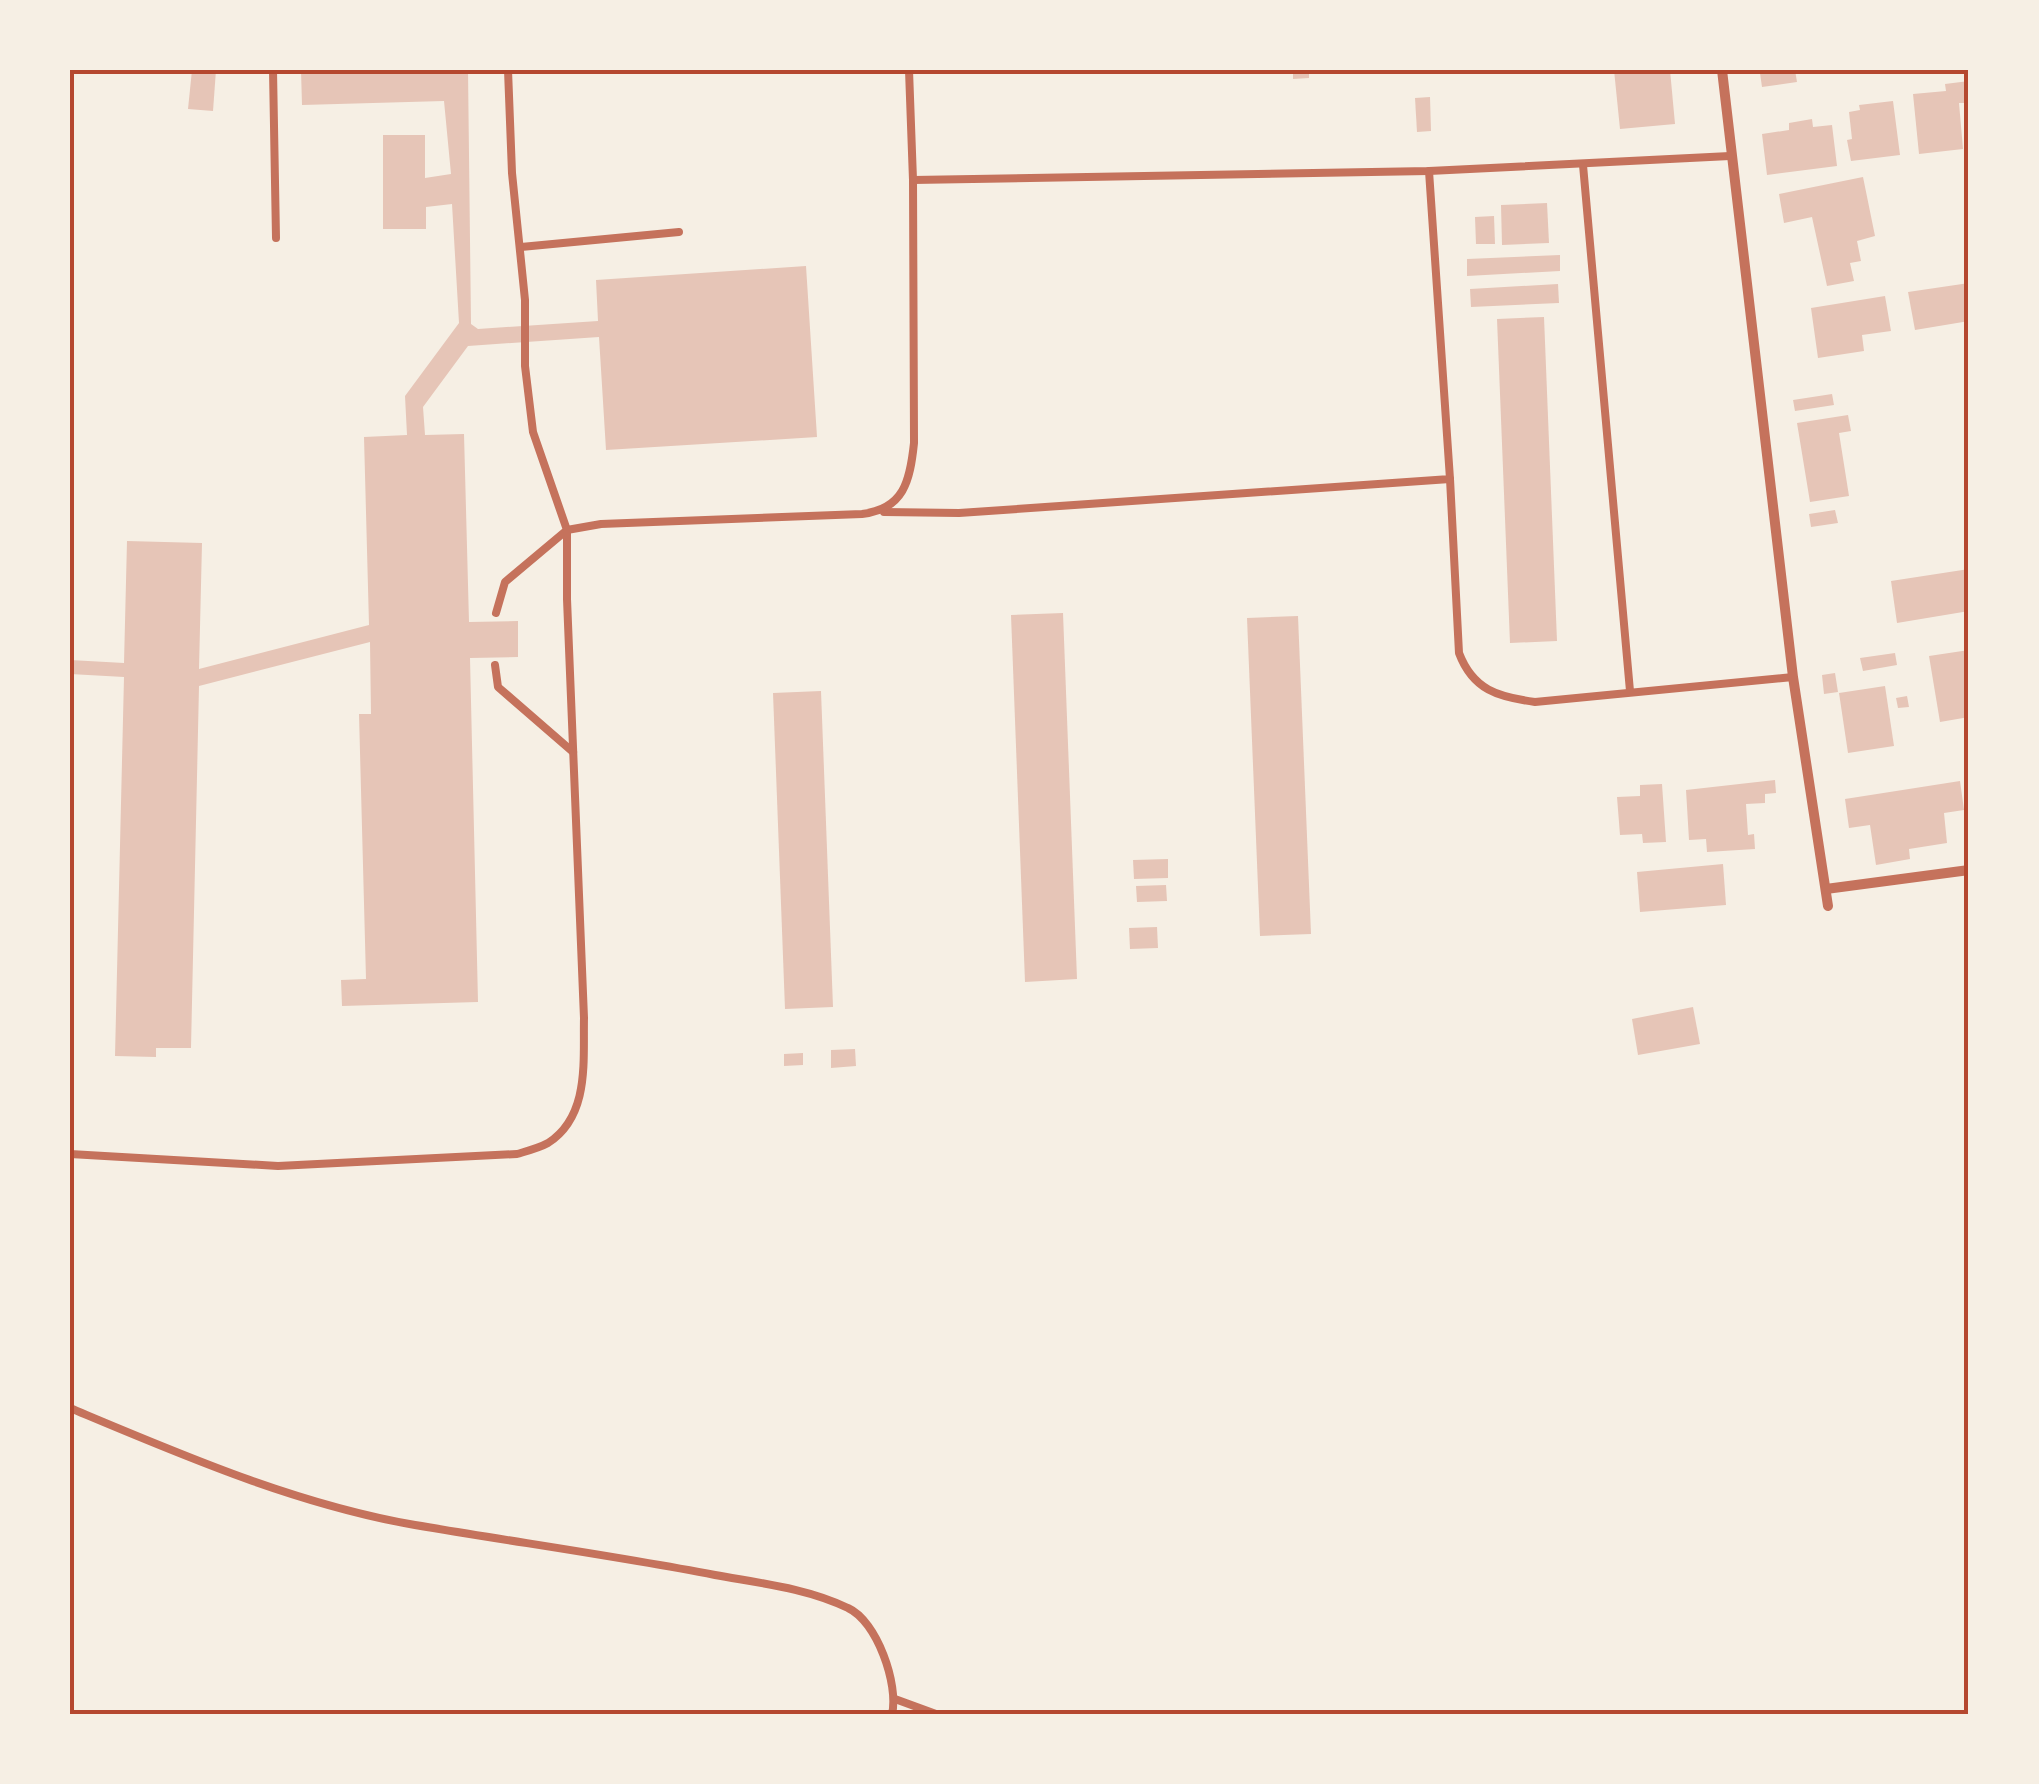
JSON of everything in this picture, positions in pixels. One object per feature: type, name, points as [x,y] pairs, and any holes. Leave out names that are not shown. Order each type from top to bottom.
[{"type":"street","points":[[1722,70],[1793,677],[1828,906]]},
{"type":"street","points":[[1826,889],[1969,870]]},
{"type":"lane","points":[[272,70],[276,238]]},
{"type":"lane","points":[[70,1154],[278,1166],[518,1154],[548,1142],[570,1120],[583,1087],[567,530],[532,432],[508,70]]},
{"type":"lane","points":[[884,512],[910,479],[914,443],[909,70]]},
{"type":"lane","points":[[913,180],[1430,171],[1730,156]]},
{"type":"lane","points":[[1583,165],[1630,691]]},
{"type":"lane","points":[[1430,171],[1458,652],[1466,674],[1499,697],[1535,702],[1793,677]]},
{"type":"lane","points":[[521,247],[679,232]]},
{"type":"lane","points":[[496,613],[505,582],[567,530],[602,524],[884,512],[959,513],[1450,479]]},
{"type":"lane","points":[[495,664],[498,687],[574,752]]},
{"type":"lane","points":[[70,1408],[181,1454],[343,1509],[796,1590],[852,1609],[884,1652],[895,1699],[892,1714]]},
{"type":"lane","points":[[895,1699],[936,1714]]},
{"type":"building","points":[[192,70],[216,70],[213,111],[188,109]]},
{"type":"building","points":[[301,70],[468,70],[471,324],[478,329],[598,321],[596,280],[806,266],[817,437],[606,450],[599,337],[468,346],[423,407],[425,435],[464,434],[469,622],[518,621],[518,657],[470,658],[478,1002],[342,1006],[341,980],[366,979],[359,714],[371,714],[370,642],[199,686],[191,1048],[156,1048],[156,1057],[115,1056],[124,677],[70,674],[70,660],[124,663],[127,541],[202,543],[199,669],[369,625],[364,437],[407,435],[405,396],[459,323],[452,204],[426,207],[426,229],[383,229],[383,135],[425,135],[425,178],[451,174],[444,101],[302,105]]},
{"type":"building","points":[[1293,70],[1309,70],[1309,78],[1293,79]]},
{"type":"building","points":[[1614,70],[1670,70],[1675,124],[1620,129]]},
{"type":"building","points":[[1795,70],[1797,82],[1762,87],[1760,73]]},
{"type":"building","points":[[1969,81],[1969,103],[1959,103],[1963,149],[1919,154],[1913,94],[1946,91],[1945,84]]},
{"type":"building","points":[[1430,97],[1431,131],[1417,132],[1415,98]]},
{"type":"building","points":[[1893,101],[1900,155],[1851,161],[1847,140],[1852,139],[1849,112],[1860,110],[1859,105]]},
{"type":"building","points":[[1812,119],[1813,127],[1832,125],[1837,166],[1767,175],[1762,134],[1789,130],[1789,123]]},
{"type":"building","points":[[1863,177],[1875,236],[1857,241],[1861,261],[1850,263],[1854,281],[1827,286],[1812,217],[1784,223],[1779,194]]},
{"type":"building","points":[[1547,203],[1549,243],[1502,245],[1501,205]]},
{"type":"building","points":[[1494,216],[1495,244],[1476,244],[1475,217]]},
{"type":"building","points":[[1560,255],[1560,271],[1467,276],[1467,259]]},
{"type":"building","points":[[1969,283],[1969,321],[1915,330],[1908,292]]},
{"type":"building","points":[[1558,284],[1559,303],[1471,307],[1470,289]]},
{"type":"building","points":[[1885,296],[1891,331],[1862,335],[1864,351],[1818,358],[1811,308]]},
{"type":"building","points":[[1544,317],[1557,641],[1510,643],[1497,319]]},
{"type":"building","points":[[1832,394],[1834,405],[1795,411],[1793,400]]},
{"type":"building","points":[[1848,415],[1851,431],[1839,433],[1849,496],[1810,502],[1797,423]]},
{"type":"building","points":[[1835,510],[1838,523],[1811,527],[1809,514]]},
{"type":"building","points":[[1969,569],[1969,611],[1897,623],[1891,581]]},
{"type":"building","points":[[1063,613],[1077,979],[1025,982],[1011,615]]},
{"type":"building","points":[[1298,616],[1311,934],[1260,936],[1247,618]]},
{"type":"building","points":[[1969,650],[1969,717],[1940,722],[1929,656]]},
{"type":"building","points":[[1895,653],[1897,665],[1863,671],[1860,658]]},
{"type":"building","points":[[1835,673],[1838,692],[1824,694],[1822,675]]},
{"type":"building","points":[[1885,686],[1894,746],[1848,753],[1839,693]]},
{"type":"building","points":[[821,691],[833,1007],[785,1009],[773,693]]},
{"type":"building","points":[[1907,696],[1909,707],[1898,708],[1896,698]]},
{"type":"building","points":[[1775,780],[1776,793],[1765,794],[1765,803],[1746,804],[1748,835],[1754,834],[1755,849],[1707,852],[1706,839],[1689,840],[1686,790]]},
{"type":"building","points":[[1960,781],[1964,810],[1944,813],[1947,843],[1909,849],[1910,859],[1876,865],[1870,825],[1849,828],[1845,799]]},
{"type":"building","points":[[1662,784],[1666,842],[1643,843],[1642,834],[1620,835],[1617,797],[1640,796],[1640,785]]},
{"type":"building","points":[[1168,859],[1168,878],[1134,879],[1133,860]]},
{"type":"building","points":[[1723,864],[1726,905],[1640,912],[1637,872]]},
{"type":"building","points":[[1166,885],[1167,901],[1137,902],[1136,886]]},
{"type":"building","points":[[1157,927],[1158,948],[1130,949],[1129,928]]},
{"type":"building","points":[[1693,1007],[1700,1044],[1638,1055],[1632,1019]]},
{"type":"building","points":[[855,1049],[856,1066],[831,1068],[831,1050]]},
{"type":"building","points":[[803,1053],[803,1065],[784,1066],[784,1054]]}]
